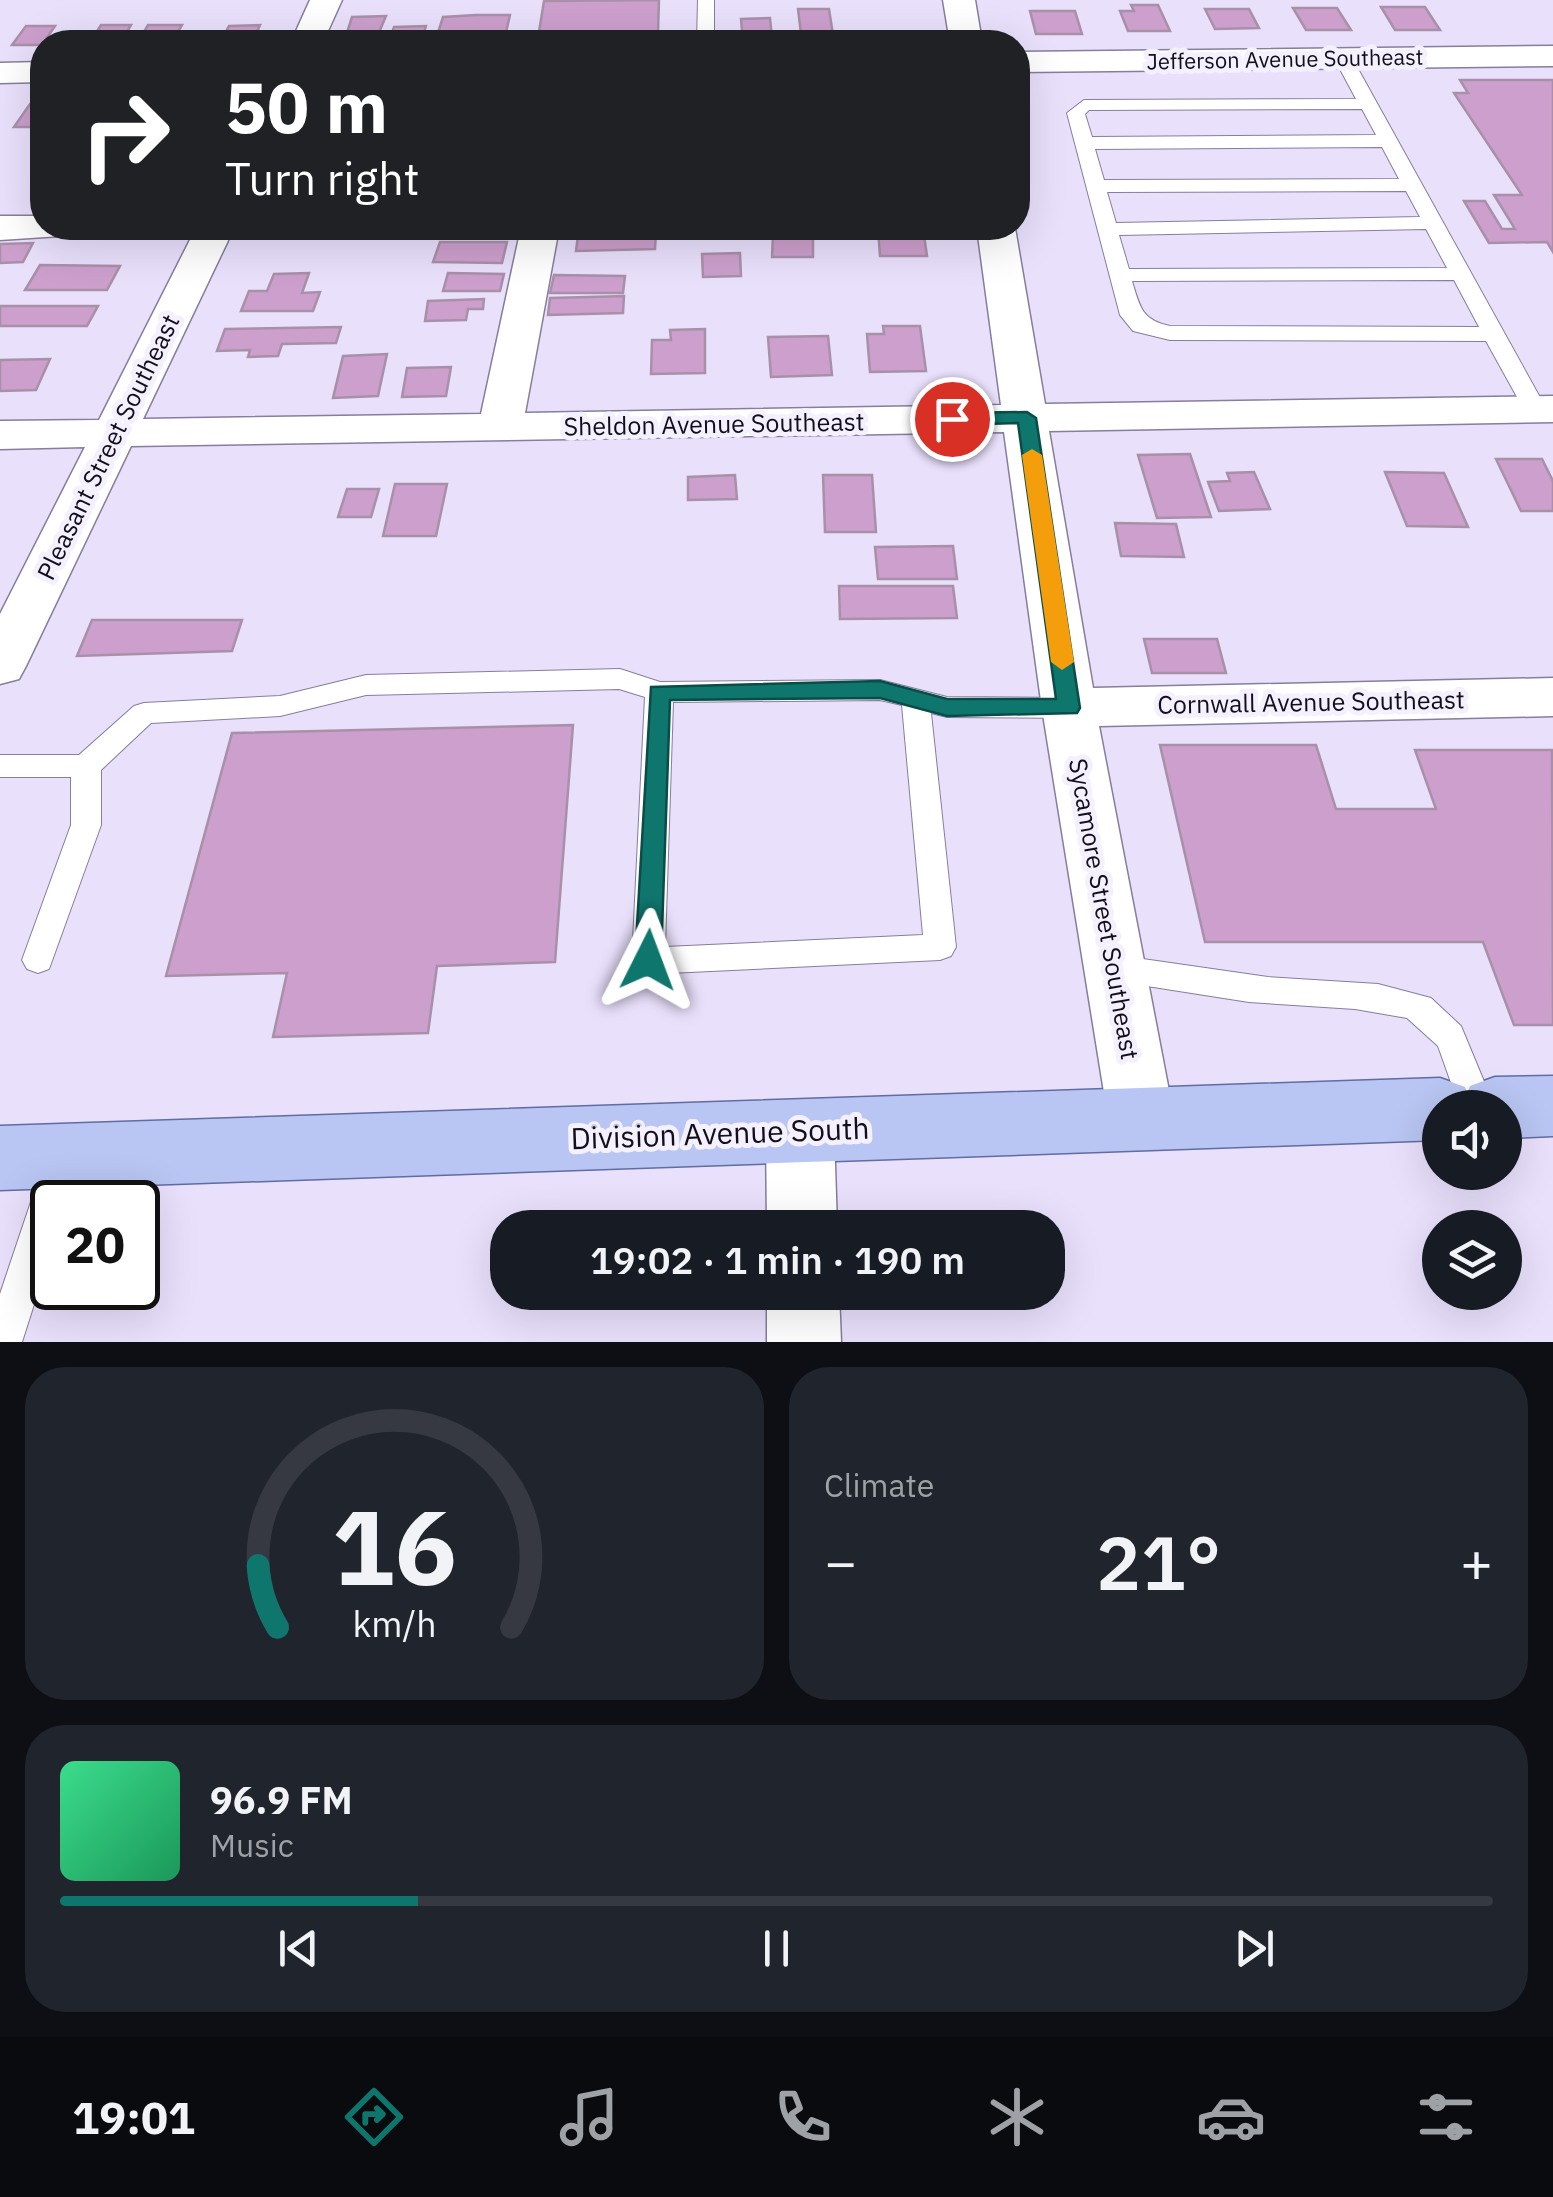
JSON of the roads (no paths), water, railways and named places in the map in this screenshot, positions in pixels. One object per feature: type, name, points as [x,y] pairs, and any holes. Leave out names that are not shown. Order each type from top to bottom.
[{"type":"main road","points":[[1522,1107],[1553,1106]]},
{"type":"main road","name":"Division Avenue South","points":[[32,1158],[1422,1109]]},
{"type":"street","points":[[312,30],[326,0]]},
{"type":"street","points":[[959,0],[964,30]]},
{"type":"street","name":"Jefferson Avenue Southeast","points":[[1030,62],[1553,56]]},
{"type":"street","points":[[0,73],[30,72]]},
{"type":"street","points":[[0,228],[30,228]]},
{"type":"street","name":"Pleasant Street Southeast","points":[[0,666],[209,240]]},
{"type":"street","points":[[500,428],[538,240]]},
{"type":"street","name":"Sycamore Street Southeast","points":[[998,240],[1069,708],[1141,1117]]},
{"type":"street","name":"Sheldon Avenue Southeast","points":[[0,435],[1544,409]]},
{"type":"street","name":"Cornwall Avenue Southeast","points":[[1069,708],[1553,697]]},
{"type":"street","points":[[800,1132],[802,1210]]},
{"type":"street","points":[[803,1310],[804,1342]]},
{"type":"lane","points":[[706,0],[706,30]]},
{"type":"lane","points":[[1343,58],[1494,334],[1544,409]]},
{"type":"lane","points":[[1368,104],[1096,102],[1076,113],[1131,315],[1141,326],[1170,333],[1494,334]]},
{"type":"lane","points":[[1084,144],[1388,141]]},
{"type":"lane","points":[[1096,186],[1412,184]]},
{"type":"lane","points":[[1107,228],[1433,223]]},
{"type":"lane","points":[[1120,274],[1460,274]]},
{"type":"lane","points":[[0,766],[86,766],[144,713],[280,706],[366,685],[620,679],[659,692],[880,690],[947,707],[1069,708]]},
{"type":"lane","points":[[659,692],[648,960],[940,947],[915,698]]},
{"type":"lane","points":[[38,960],[86,826],[86,766]]},
{"type":"lane","points":[[1115,968],[1175,972],[1264,991],[1407,1002],[1434,1017],[1448,1035],[1471,1090]]},
{"type":"lane","points":[[3,1342],[32,1158]]}]
